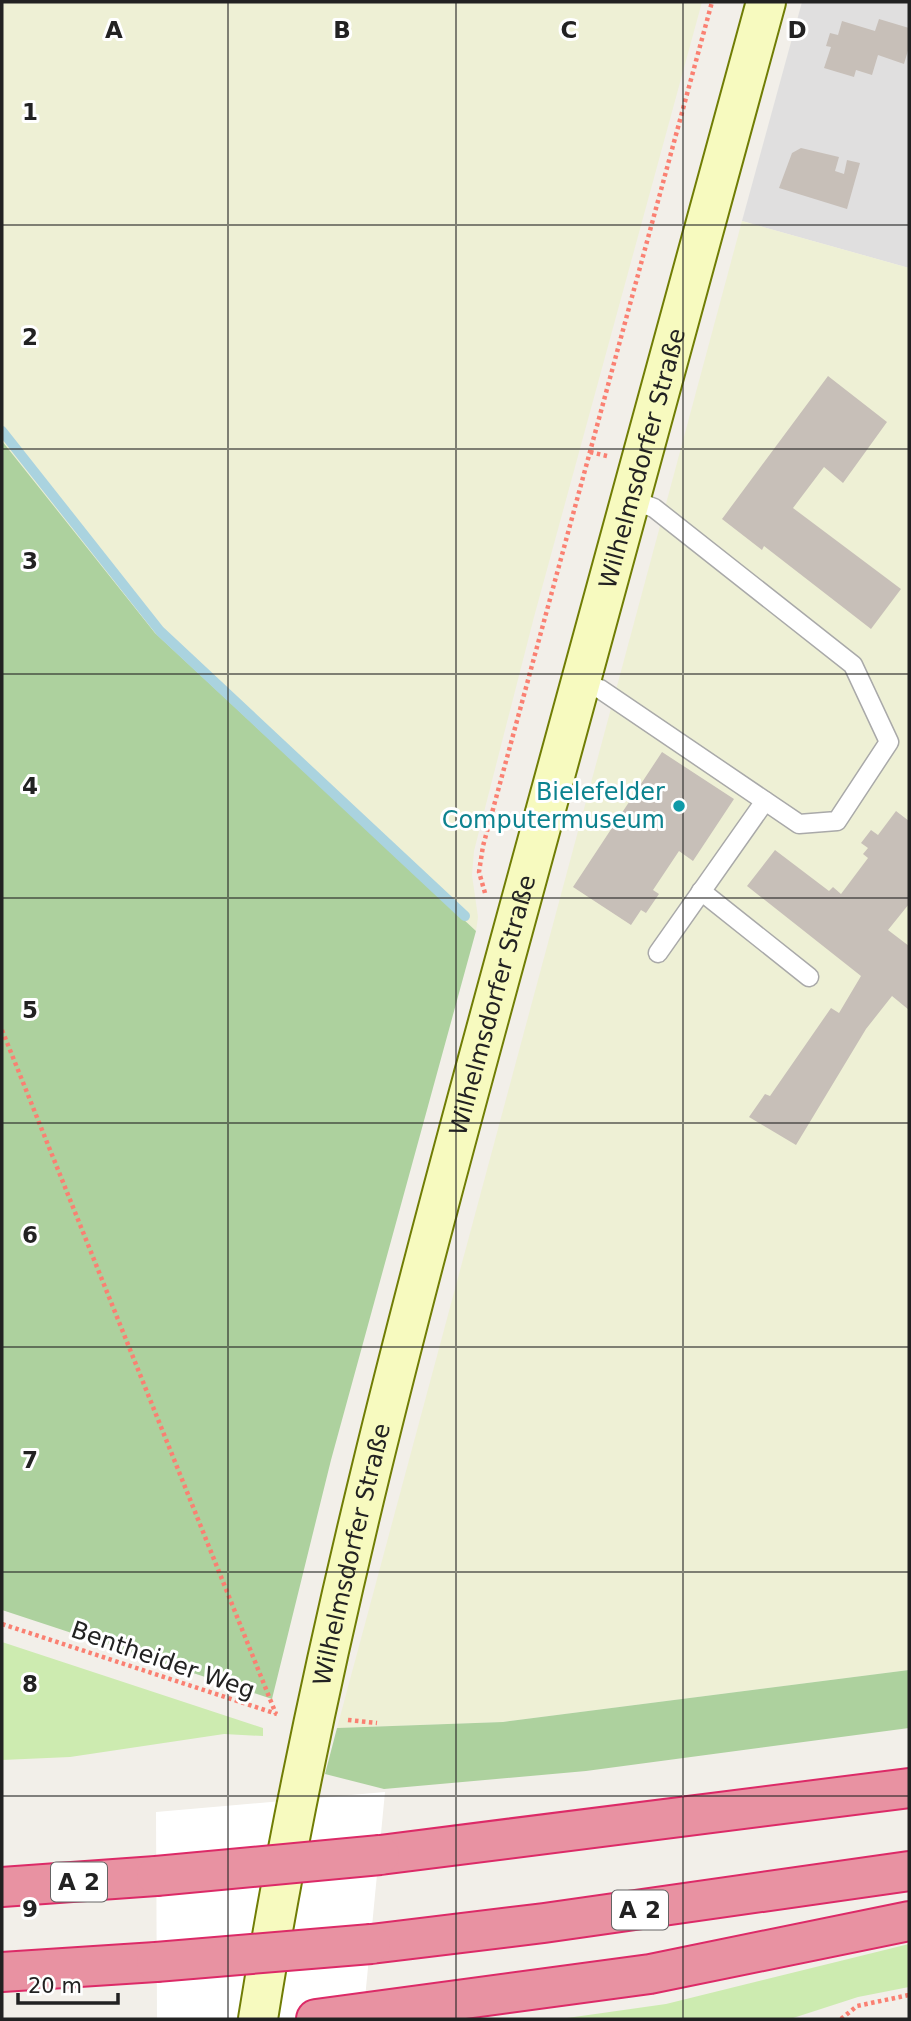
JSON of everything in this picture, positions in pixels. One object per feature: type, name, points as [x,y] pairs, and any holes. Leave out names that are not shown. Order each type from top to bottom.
[{"type":"highway","name":"A 2","points":[[2,1887],[380,1855],[909,1788]]},
{"type":"highway","name":"A 2","points":[[2,1972],[371,1944],[544,1923],[909,1871]]},
{"type":"highway","points":[[316,2019],[650,1974],[909,1921]]},
{"type":"street","name":"Wilhelmsdorfer Straße","points":[[258,2019],[276,1909],[315,1717],[374,1450],[766,2]]},
{"type":"lane","points":[[581,683],[600,689],[799,824],[836,821],[889,742],[853,665],[654,508],[633,500]]},
{"type":"lane","points":[[658,953],[765,801]]},
{"type":"lane","points":[[701,891],[809,977]]},
{"type":"path","points":[[2,1030],[276,1714]]},
{"type":"path","name":"Bentheider Weg","points":[[2,1624],[276,1714],[315,1717]]},
{"type":"path","points":[[841,2019],[857,2006],[909,1995]]},
{"type":"shaded area","points":[[802,2],[909,2],[909,268],[742,221]]},
{"type":"green space","points":[[2,2],[702,2],[534,617],[474,851],[472,875],[478,917],[476,931],[155,633],[2,441]]},
{"type":"green space","points":[[742,221],[909,268],[909,1670],[503,1722],[337,1728]]},
{"type":"green space","points":[[2,441],[155,633],[476,931],[331,1460],[272,1699],[2,1610]]},
{"type":"green space","points":[[2,1642],[263,1728],[263,1736],[224,1734],[70,1757],[2,1760]]},
{"type":"green space","points":[[909,1670],[909,1728],[586,1771],[384,1789],[325,1774],[337,1728],[503,1722]]},
{"type":"green space","points":[[909,1944],[909,1987],[858,1997],[790,2019],[560,2019],[666,2004]]},
{"type":"pier","points":[[385,1792],[363,2019],[157,2019],[156,1812]]},
{"type":"building","points":[[879,19],[909,28],[909,47],[904,64],[878,55],[872,75],[856,70],[854,77],[824,68],[831,47],[826,46],[830,33],[838,35],[842,21],[875,31]]},
{"type":"building","points":[[801,148],[839,157],[835,171],[844,174],[847,160],[860,163],[847,209],[779,188],[792,153]]},
{"type":"building","points":[[828,376],[887,422],[843,483],[824,467],[793,508],[901,589],[871,629],[764,546],[762,550],[722,519]]},
{"type":"building","points":[[662,752],[734,799],[693,861],[679,851],[653,890],[659,894],[646,913],[641,910],[631,925],[573,887]]},
{"type":"building","points":[[896,811],[909,821],[909,904],[888,930],[909,946],[909,1010],[892,996],[866,1029],[796,1145],[749,1117],[765,1094],[770,1096],[831,1008],[839,1013],[861,976],[747,886],[775,850],[829,891],[833,887],[841,894],[868,858],[863,854],[868,848],[861,843],[871,830],[878,835]]},
{"type":"waterway","points":[[2,431],[160,631],[465,916]]},
{"type":"place","name":"Bielefelder Computermuseum","points":[[679,806]]}]
